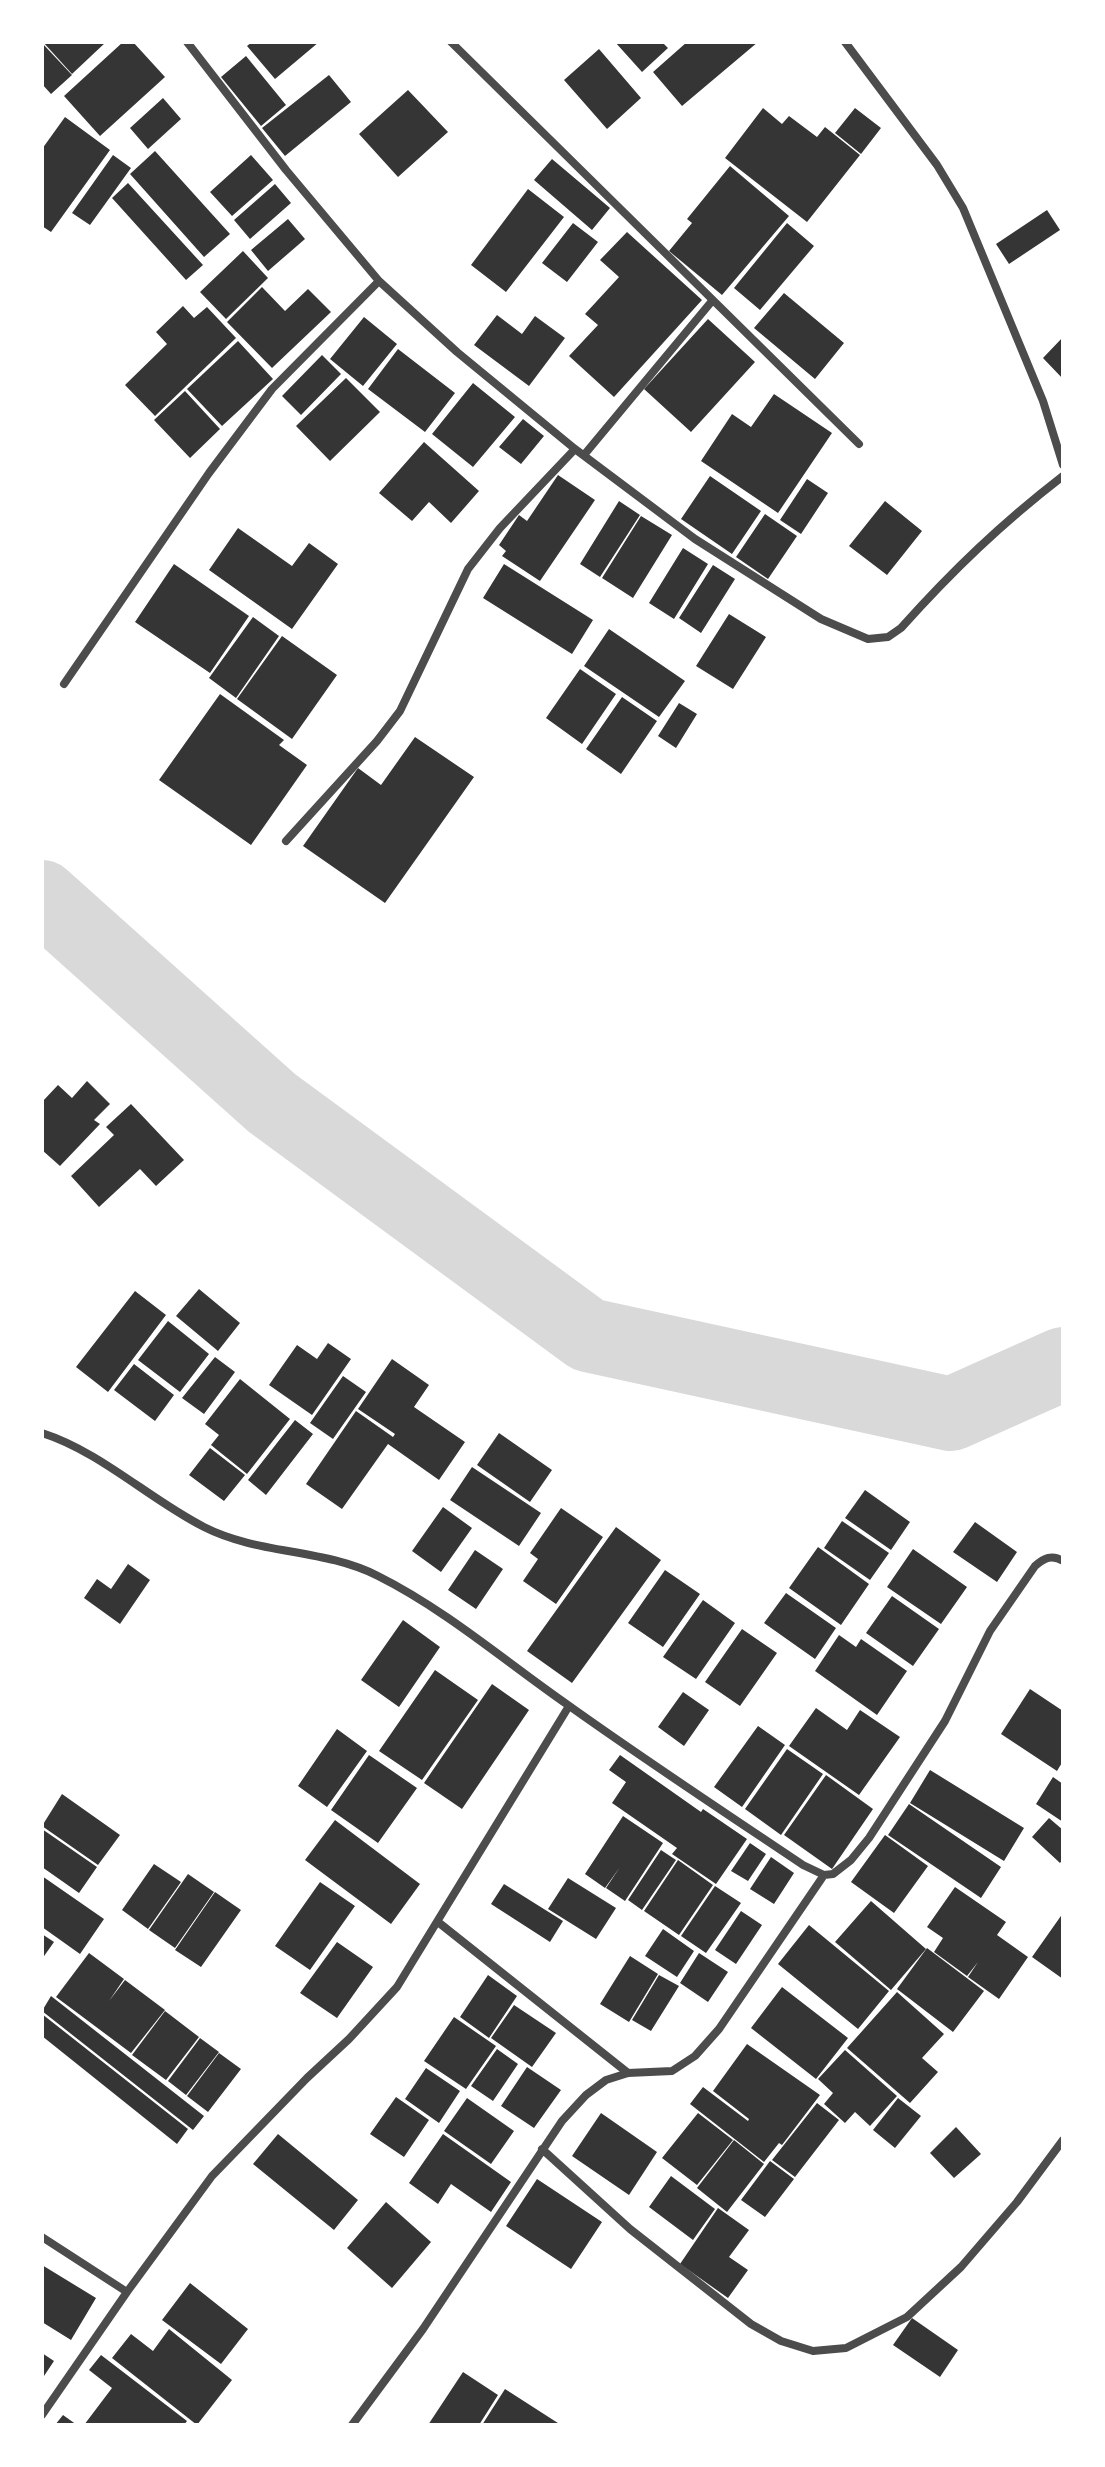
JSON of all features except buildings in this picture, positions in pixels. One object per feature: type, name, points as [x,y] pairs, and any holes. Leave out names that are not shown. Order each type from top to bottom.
[{"type":"street","points":[[187,42],[286,170],[379,281],[457,352],[575,449],[695,539],[840,629],[868,639],[888,637],[901,628],[964,560],[1009,518],[1063,476]]},
{"type":"street","points":[[451,42],[859,444]]},
{"type":"street","points":[[845,42],[937,165],[963,208],[1043,401],[1063,465]]},
{"type":"street","points":[[64,684],[209,473],[272,389],[379,281]]},
{"type":"street","points":[[584,455],[712,301]]},
{"type":"street","points":[[286,841],[377,741],[400,711],[468,569],[500,528],[575,449]]},
{"type":"street","points":[[42,1433],[99,1462],[168,1506],[232,1540],[334,1560],[381,1577],[803,1865],[824,1875],[833,1874],[851,1860],[893,1803],[945,1721],[990,1631],[1035,1566],[1045,1558],[1057,1557],[1063,1561]]},
{"type":"street","points":[[42,2415],[212,2176],[397,1987],[569,1706]]},
{"type":"street","points":[[352,2425],[423,2329],[542,2149],[586,2095],[606,2080],[628,2073],[672,2071],[695,2056],[719,2029],[824,1875]]},
{"type":"street","points":[[438,1922],[628,2073]]},
{"type":"street","points":[[542,2149],[630,2229],[751,2324],[781,2341],[813,2351],[846,2348],[907,2317],[961,2267],[1017,2202],[1063,2140]]},
{"type":"street","points":[[42,2237],[127,2292]]},
{"type":"waterway","points":[[42,897],[272,1103],[588,1335],[951,1414],[1063,1364]]}]
